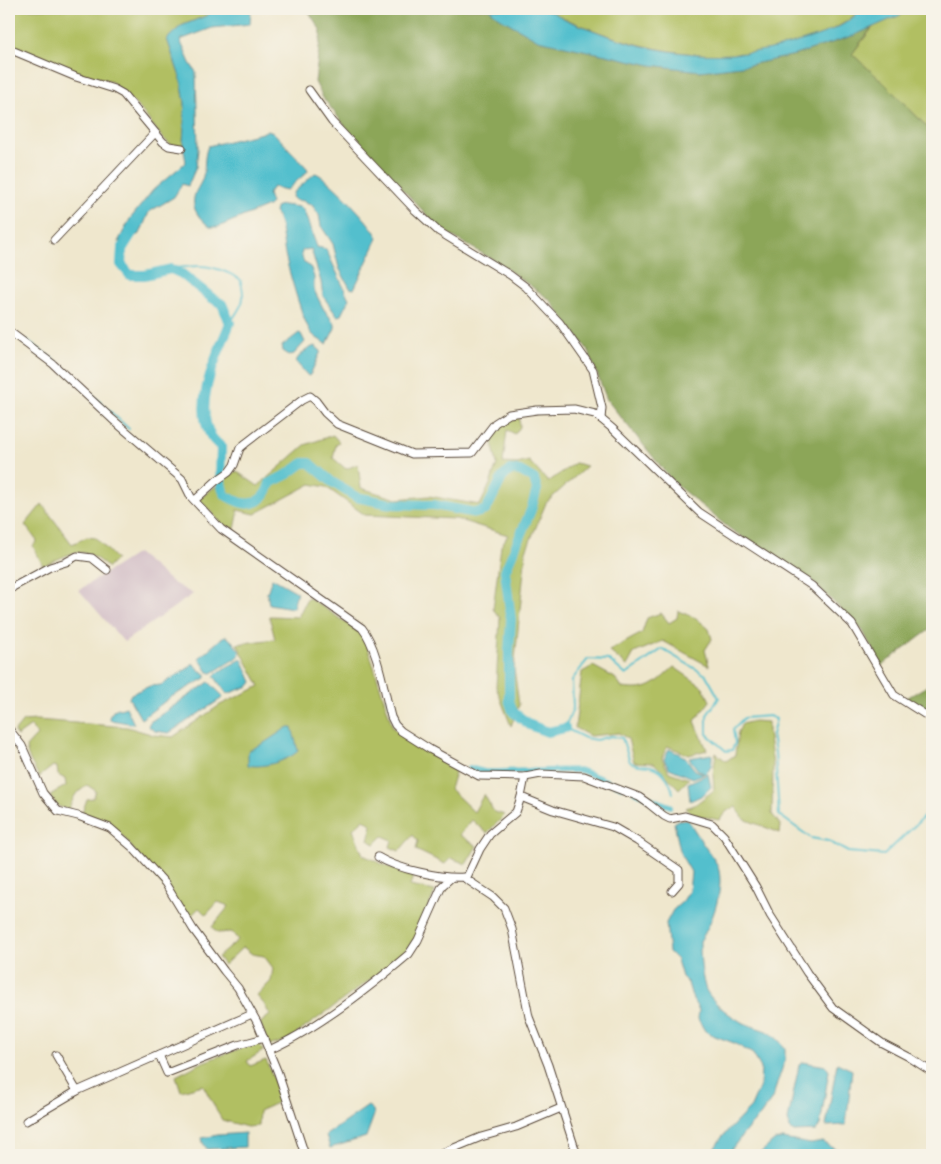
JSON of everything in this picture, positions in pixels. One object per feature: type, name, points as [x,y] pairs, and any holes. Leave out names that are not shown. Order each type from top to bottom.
[{"type":"street","points":[[9,49],[123,94],[155,133],[169,146],[182,148]]},
{"type":"street","points":[[309,90],[332,122],[415,210],[438,231],[510,275],[526,287],[560,323],[593,370],[602,408],[601,419]]},
{"type":"street","points":[[54,240],[155,133]]},
{"type":"street","points":[[9,331],[53,364],[112,419],[182,479],[191,496],[221,529],[362,628],[368,636],[374,651],[391,717],[401,731],[479,776],[525,777],[542,774],[584,776],[639,798],[670,819],[685,816],[712,824],[724,836],[756,887],[770,915],[807,973],[833,1008],[882,1043],[909,1056],[932,1072]]},
{"type":"street","points":[[196,500],[234,465],[240,448],[302,400],[310,396],[337,424],[412,454],[472,454],[495,423],[509,414],[537,410],[574,409],[595,414],[699,512],[812,586],[852,624],[894,695],[932,719]]},
{"type":"street","points":[[9,592],[50,567],[77,556],[92,558],[107,570]]},
{"type":"street","points":[[9,729],[22,746],[43,793],[58,811],[110,828],[148,863],[165,883],[193,929],[238,988],[269,1050],[305,1155]]},
{"type":"street","points":[[466,879],[480,849],[490,834],[516,812],[525,777]]},
{"type":"street","points":[[521,797],[553,810],[613,827],[637,841],[680,870],[679,883],[672,891]]},
{"type":"street","points":[[378,857],[390,864],[451,878],[464,877],[493,897],[504,908],[512,929],[530,1017],[548,1065],[577,1155]]},
{"type":"street","points":[[269,1050],[290,1041],[313,1026],[410,954],[442,886],[451,878]]},
{"type":"street","points":[[26,1121],[77,1091],[252,1014]]},
{"type":"street","points":[[159,1055],[167,1073],[238,1045],[264,1038]]},
{"type":"street","points":[[56,1055],[77,1091]]},
{"type":"street","points":[[437,1155],[480,1137],[516,1127],[561,1108]]},
{"type":"shaded area","points":[[137,553],[173,583],[193,594],[124,642],[79,590]]},
{"type":"green space","points":[[9,9],[214,9],[208,15],[181,26],[167,39],[181,80],[185,103],[183,145],[171,145],[162,137],[141,110],[112,82],[74,71],[9,44]]},
{"type":"green space","points":[[307,9],[489,9],[500,18],[538,40],[651,65],[700,71],[749,65],[795,55],[855,35],[873,26],[852,54],[884,83],[932,132],[932,628],[881,666],[863,631],[812,581],[730,529],[675,484],[607,400],[588,350],[549,299],[497,262],[440,229],[357,141],[323,98],[315,82],[321,31]]},
{"type":"green space","points":[[545,9],[864,9],[839,26],[802,42],[756,52],[724,55],[693,54],[632,43],[573,22]]},
{"type":"green space","points":[[914,9],[932,9],[932,132],[884,83],[852,54],[874,26]]},
{"type":"green space","points":[[511,416],[519,417],[520,427],[515,434],[507,430],[503,463],[517,464],[529,461],[548,482],[575,463],[587,466],[546,503],[526,551],[514,669],[519,705],[511,726],[496,687],[500,618],[493,609],[501,546],[508,535],[456,519],[365,515],[326,487],[311,484],[255,514],[237,510],[238,515],[235,529],[223,525],[199,499],[236,471],[258,486],[305,445],[333,435],[339,442],[336,444],[333,458],[346,469],[358,464],[361,488],[397,499],[429,496],[480,505],[497,464],[492,442],[497,427]]},
{"type":"green space","points":[[42,504],[72,544],[87,537],[96,538],[116,559],[108,568],[91,555],[77,553],[62,557],[43,566],[33,546],[37,541],[25,525]]},
{"type":"green space","points":[[308,597],[364,635],[393,728],[456,769],[450,789],[474,812],[484,794],[494,812],[505,815],[487,833],[472,820],[460,835],[477,846],[466,864],[451,858],[445,864],[416,850],[418,841],[413,835],[399,851],[390,847],[392,840],[383,836],[375,844],[368,840],[372,825],[364,819],[353,829],[363,855],[393,869],[414,873],[410,886],[435,891],[416,938],[400,958],[288,1040],[269,1046],[260,1023],[270,1015],[257,996],[271,981],[273,968],[264,956],[252,954],[243,947],[224,965],[218,957],[238,940],[232,932],[217,933],[212,927],[229,906],[218,902],[206,915],[199,908],[189,918],[120,833],[100,820],[82,813],[87,799],[93,798],[96,791],[87,785],[75,795],[68,810],[58,806],[50,797],[53,793],[66,786],[65,779],[58,775],[57,767],[53,766],[39,777],[28,756],[26,747],[37,735],[31,726],[17,736],[14,732],[23,721],[37,720],[127,727],[154,735],[173,737],[220,705],[260,686],[237,644],[275,639],[269,616],[298,617]]},
{"type":"green space","points":[[678,611],[696,618],[709,629],[712,639],[705,650],[709,666],[663,641],[634,653],[627,666],[609,651],[642,633],[647,618],[661,613],[669,623],[677,618]]},
{"type":"green space","points":[[593,666],[615,678],[622,688],[646,688],[657,682],[674,667],[703,687],[710,701],[695,721],[707,750],[689,755],[667,746],[662,758],[669,772],[689,779],[679,789],[654,763],[634,762],[628,739],[619,733],[590,736],[575,728],[582,672]]},
{"type":"green space","points":[[932,683],[932,717],[905,699]]},
{"type":"green space","points":[[754,721],[768,722],[773,765],[772,814],[781,826],[780,833],[744,819],[736,807],[727,811],[719,820],[692,814],[686,808],[696,804],[714,790],[713,774],[716,753],[726,761],[735,755],[738,732],[742,724]]},
{"type":"green space","points":[[258,1042],[263,1051],[247,1061],[250,1066],[266,1060],[281,1097],[279,1102],[259,1111],[258,1126],[247,1127],[222,1120],[203,1085],[181,1091],[176,1076],[203,1062]]},
{"type":"water","points":[[529,8],[545,10],[606,35],[655,49],[705,54],[730,54],[755,52],[811,38],[835,29],[849,21],[860,10],[914,9],[855,35],[795,55],[749,65],[700,71],[651,65],[538,40],[500,18],[489,9]]},
{"type":"water","points":[[214,9],[251,9],[250,24],[212,28],[180,40],[196,72],[198,150],[196,167],[188,186],[182,184],[174,197],[149,212],[140,234],[118,242],[130,219],[153,190],[186,162],[183,145],[185,103],[181,80],[167,39],[181,26],[208,15]]},
{"type":"water","points":[[268,130],[273,132],[308,171],[287,190],[273,187],[268,194],[271,203],[268,206],[218,227],[210,227],[197,213],[194,204],[196,192],[203,176],[208,146]]},
{"type":"water","points":[[315,173],[329,182],[349,202],[368,223],[378,238],[354,289],[350,288],[339,268],[333,244],[321,226],[319,215],[312,205],[304,201],[295,200],[292,197],[293,193]]},
{"type":"water","points":[[277,206],[300,207],[304,211],[317,247],[326,249],[349,299],[341,315],[337,316],[323,296],[321,282],[311,249],[303,250],[301,254],[304,262],[311,268],[314,277],[314,290],[323,308],[335,324],[327,344],[309,330],[297,297],[275,212]]},
{"type":"water","points":[[299,333],[305,342],[294,354],[289,355],[283,351],[282,346]]},
{"type":"water","points":[[315,346],[321,351],[308,376],[296,362],[304,352]]},
{"type":"water","points":[[272,578],[297,592],[293,608],[269,604],[267,593]]},
{"type":"water","points":[[226,636],[240,652],[238,657],[212,673],[208,672],[199,658]]},
{"type":"water","points":[[242,659],[252,682],[249,686],[227,694],[214,676]]},
{"type":"water","points":[[193,663],[206,674],[206,678],[171,697],[141,719],[129,698],[131,694],[150,686],[161,685],[190,667]]},
{"type":"water","points":[[209,682],[223,696],[221,699],[169,733],[155,731],[148,726],[150,722]]},
{"type":"water","points":[[126,707],[134,724],[111,720],[109,717],[114,710]]},
{"type":"water","points":[[288,727],[292,727],[298,751],[288,758],[275,763],[260,766],[248,765],[248,751]]},
{"type":"water","points":[[669,749],[685,757],[695,770],[704,774],[693,778],[669,768],[664,759]]},
{"type":"water","points":[[712,754],[712,763],[705,774],[697,769],[689,758]]},
{"type":"water","points":[[708,774],[711,787],[703,795],[690,801],[688,783]]},
{"type":"water","points":[[686,819],[715,861],[720,876],[719,895],[713,916],[700,941],[702,970],[707,992],[727,1013],[739,1021],[771,1034],[785,1048],[785,1060],[772,1099],[727,1155],[710,1155],[722,1137],[751,1107],[760,1086],[761,1068],[753,1054],[734,1043],[705,1031],[698,1019],[699,1010],[693,1000],[688,983],[682,977],[677,960],[669,952],[666,923],[673,910],[683,901],[689,891],[691,872],[681,855],[674,823],[678,820]]},
{"type":"water","points":[[803,1062],[826,1066],[829,1071],[820,1125],[816,1131],[794,1132],[790,1129],[788,1120],[799,1065]]},
{"type":"water","points":[[837,1063],[852,1070],[846,1125],[826,1126]]},
{"type":"water","points":[[368,1106],[373,1110],[374,1115],[366,1137],[330,1148],[326,1135]]},
{"type":"water","points":[[245,1133],[245,1147],[207,1149],[202,1138],[218,1135]]},
{"type":"water","points":[[783,1139],[811,1144],[823,1142],[845,1155],[758,1155],[775,1140]]},
{"type":"waterway","points":[[135,228],[122,249],[121,264],[130,275],[145,275],[171,269],[182,274],[222,304],[230,323],[209,379],[204,409],[206,423],[211,436],[221,447],[221,485],[228,497],[247,504],[257,501],[265,494],[270,483],[288,474],[303,463],[310,463],[332,482],[356,497],[391,504],[434,505],[476,513],[486,510],[502,478],[510,470],[520,471],[534,479],[537,489],[531,510],[505,571],[511,619],[509,700],[513,712],[530,725],[548,732],[565,728]]},
{"type":"waterway","points":[[171,269],[207,266],[222,270],[240,279],[243,298],[238,312],[230,323]]},
{"type":"waterway","points":[[27,340],[58,363],[129,429]]},
{"type":"waterway","points":[[673,793],[668,780],[659,770],[630,762],[622,738],[611,736],[596,740],[585,738],[565,728],[573,708],[572,680],[588,659],[609,660],[626,675],[662,649],[706,675],[719,698],[707,715],[707,734],[726,751],[732,750],[735,743],[733,729],[744,718],[769,716],[776,719],[772,735],[775,752],[779,815],[811,838],[828,841],[848,852],[884,855],[932,809]]},
{"type":"waterway","points":[[390,698],[397,722]]},
{"type":"waterway","points":[[470,768],[485,772],[580,770],[622,787]]},
{"type":"waterway","points":[[635,792],[670,806]]}]
